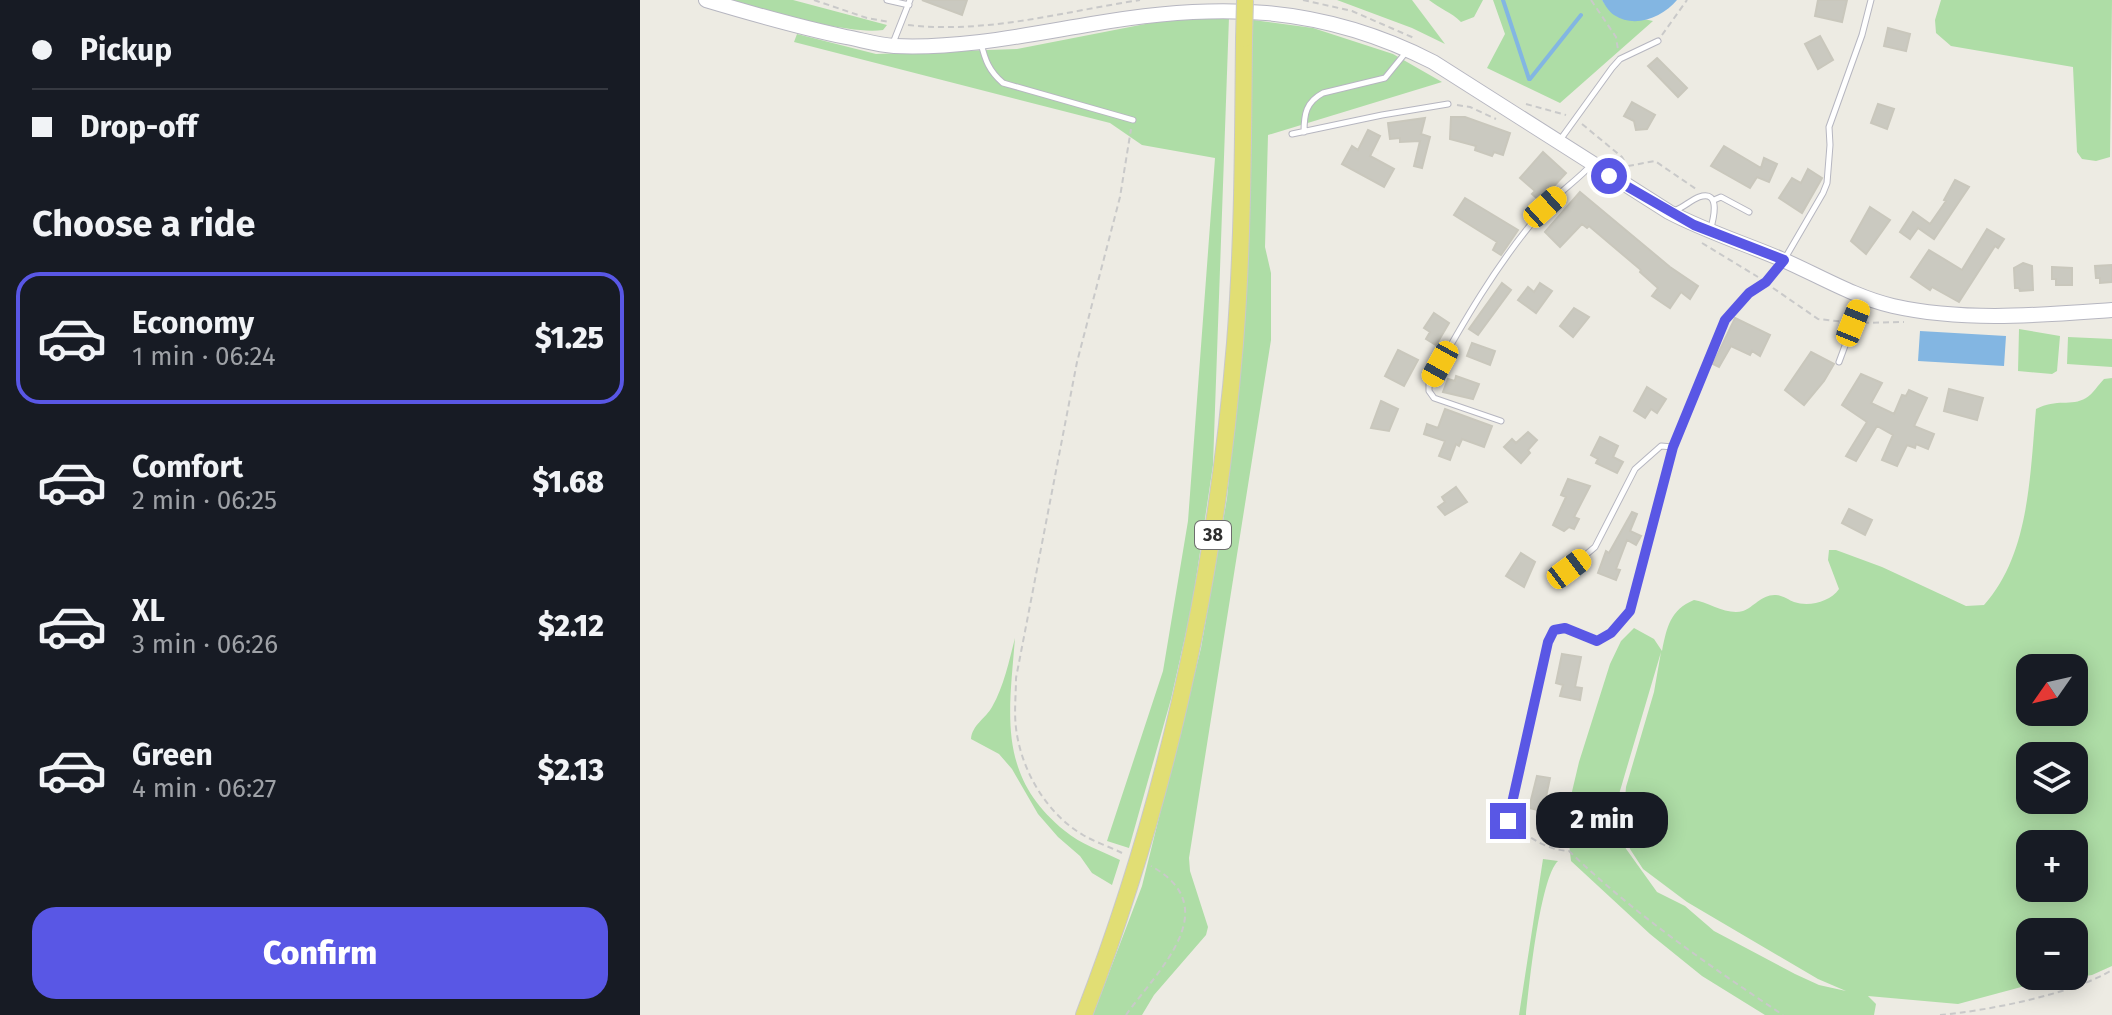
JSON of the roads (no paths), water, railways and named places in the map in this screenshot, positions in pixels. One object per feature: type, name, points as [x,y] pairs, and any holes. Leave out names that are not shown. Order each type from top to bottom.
[{"type":"main road","name":"38","points":[[1084,1015],[1132,882],[1161,783],[1185,685],[1214,527],[1235,339],[1242,194],[1245,0]]},
{"type":"street","points":[[706,0],[792,26],[892,46],[981,43],[1154,14],[1214,9],[1257,11],[1317,20],[1413,44],[1433,62],[1669,212],[1863,296],[1894,306],[1950,314],[2112,310]]},
{"type":"lane","points":[[887,0],[910,3],[892,46]]},
{"type":"lane","points":[[1508,821],[1548,642],[1554,630],[1565,628],[1597,641],[1611,633],[1630,611],[1673,447],[1725,320],[1749,293],[1766,282],[1784,260],[1827,183],[1829,127],[1862,35],[1871,0]]},
{"type":"lane","points":[[1559,142],[1620,59],[1658,41]]},
{"type":"lane","points":[[981,43],[985,62],[1003,83],[1133,120]]},
{"type":"lane","points":[[1304,132],[1306,107],[1314,98],[1385,78],[1413,44]]},
{"type":"lane","points":[[1292,134],[1448,104]]},
{"type":"lane","points":[[1501,421],[1434,398],[1429,384],[1520,237],[1545,207],[1592,164]]},
{"type":"lane","points":[[1669,212],[1700,197],[1707,196],[1714,200]]},
{"type":"lane","points":[[1714,200],[1721,197],[1749,212]]},
{"type":"lane","points":[[1710,232],[1714,200]]},
{"type":"lane","points":[[1839,362],[1863,296]]},
{"type":"lane","points":[[1569,569],[1595,547],[1638,464],[1661,446],[1673,447]]},
{"type":"water","points":[[1602,0],[1677,0],[1656,16],[1631,21],[1612,14]]},
{"type":"water","points":[[1920,331],[2006,336],[2004,366],[1918,361]]},
{"type":"waterway","points":[[1503,0],[1529,79]]},
{"type":"waterway","points":[[1530,79],[1581,15]]}]
